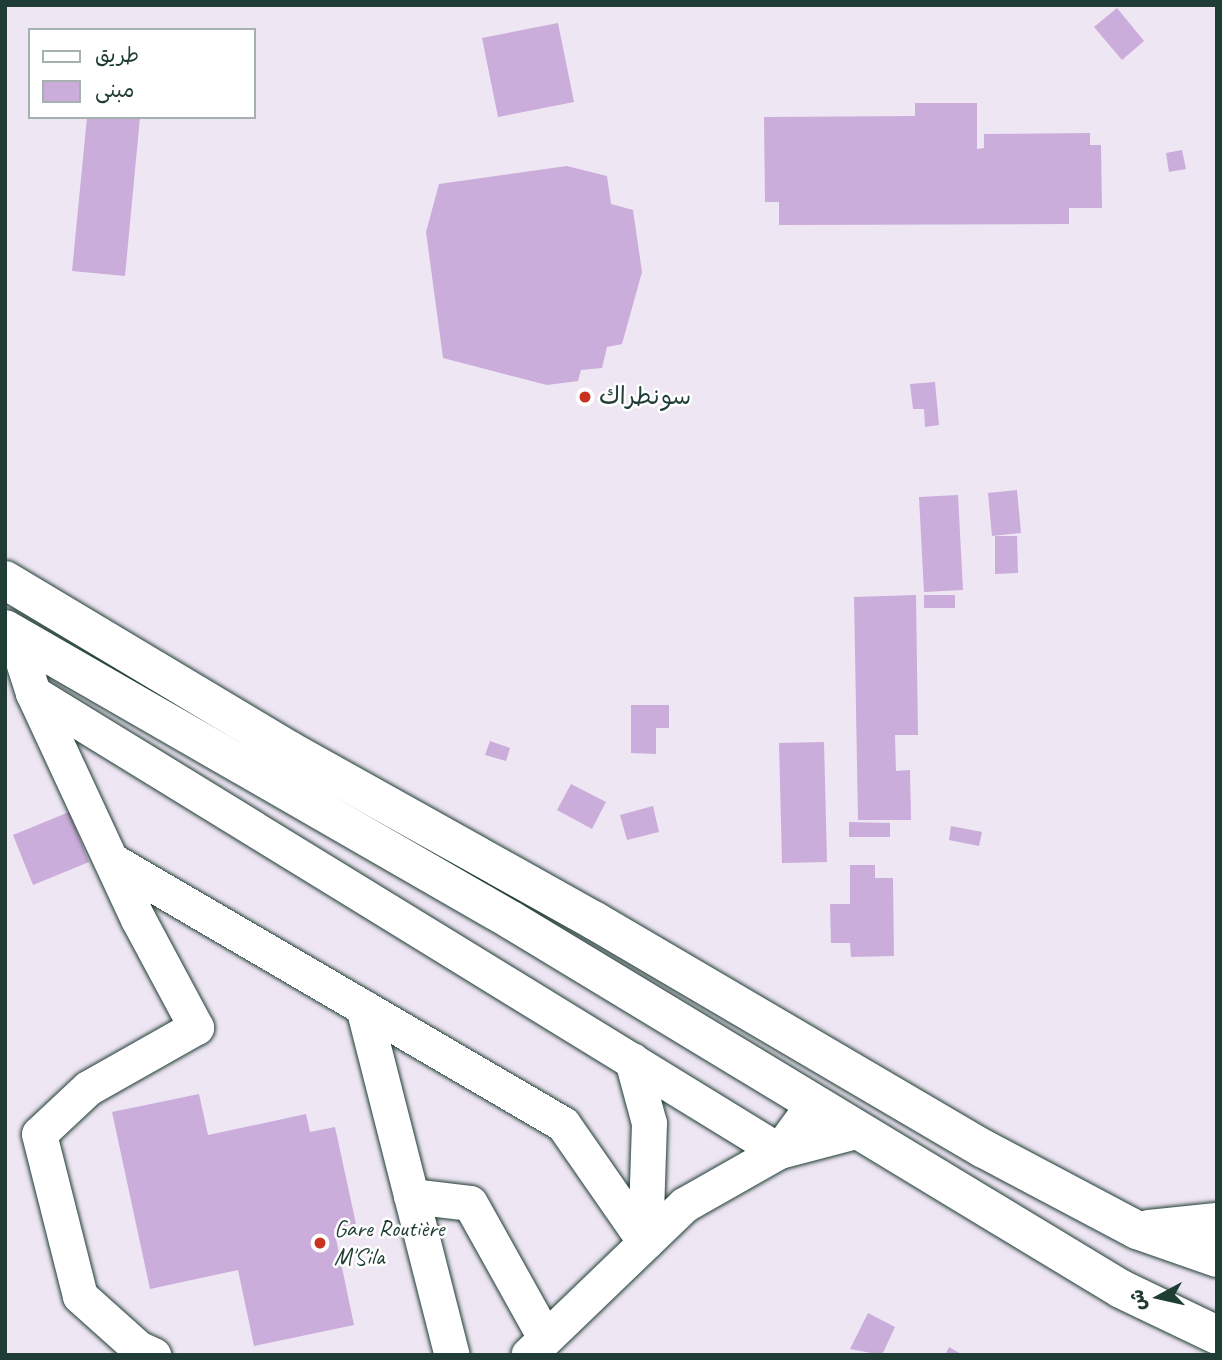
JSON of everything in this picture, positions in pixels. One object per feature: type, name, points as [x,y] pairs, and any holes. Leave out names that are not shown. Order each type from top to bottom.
[{"type":"highway","points":[[5,580],[289,750],[595,921],[984,1149],[1137,1230],[1217,1258]]},
{"type":"highway","points":[[10,632],[511,919],[814,1103],[855,1131],[1121,1289],[1217,1335]]},
{"type":"highway","points":[[1137,1230],[1217,1222]]},
{"type":"lane","points":[[10,632],[33,693],[111,860],[196,1027],[88,1088],[39,1135],[80,1296],[138,1348],[153,1355]]},
{"type":"lane","points":[[33,693],[779,1151]]},
{"type":"lane","points":[[77,785],[114,742]]},
{"type":"lane","points":[[111,860],[563,1124],[645,1242]]},
{"type":"lane","points":[[363,1007],[452,1355]]},
{"type":"lane","points":[[632,1060],[649,1123],[645,1242]]},
{"type":"lane","points":[[779,1151],[814,1103]]},
{"type":"lane","points":[[411,1196],[470,1203],[537,1347],[684,1205],[779,1151],[855,1131]]},
{"type":"building","points":[[1117,8],[1144,41],[1122,60],[1094,27]]},
{"type":"building","points":[[558,23],[574,102],[498,117],[482,38]]},
{"type":"building","points":[[915,103],[977,103],[977,149],[984,148],[984,134],[1090,133],[1090,145],[1101,145],[1102,208],[1069,208],[1069,224],[779,225],[779,202],[765,202],[764,117],[915,116]]},
{"type":"building","points":[[87,119],[140,119],[125,276],[72,271]]},
{"type":"building","points":[[1182,150],[1186,169],[1169,172],[1166,153]]},
{"type":"building","points":[[567,166],[607,176],[611,204],[633,210],[642,272],[622,344],[607,347],[602,368],[581,370],[578,381],[547,385],[443,358],[426,232],[439,184]]},
{"type":"building","points":[[935,382],[939,425],[925,427],[924,409],[913,409],[910,384]]},
{"type":"building","points":[[1017,490],[1021,533],[992,536],[988,493]]},
{"type":"building","points":[[958,495],[963,590],[924,592],[919,497]]},
{"type":"building","points":[[995,536],[1017,536],[1018,573],[995,574]]},
{"type":"building","points":[[916,595],[918,735],[895,735],[896,771],[910,770],[911,820],[858,820],[854,597]]},
{"type":"building","points":[[924,595],[955,595],[955,608],[924,608]]},
{"type":"building","points":[[631,705],[669,705],[669,728],[656,728],[656,754],[631,753]]},
{"type":"building","points":[[490,741],[510,748],[506,761],[485,755]]},
{"type":"building","points":[[824,742],[827,862],[782,863],[779,743]]},
{"type":"building","points":[[571,784],[606,802],[592,829],[557,810]]},
{"type":"building","points":[[653,806],[659,832],[627,840],[620,815]]},
{"type":"building","points":[[69,812],[89,862],[33,885],[13,835]]},
{"type":"building","points":[[849,822],[890,823],[890,837],[849,837]]},
{"type":"building","points":[[951,826],[982,832],[979,846],[949,840]]},
{"type":"building","points":[[850,865],[875,865],[875,878],[893,878],[894,956],[851,957],[850,943],[831,943],[830,904],[850,904]]},
{"type":"building","points":[[199,1094],[208,1135],[306,1114],[310,1132],[335,1127],[356,1224],[334,1229],[354,1325],[254,1346],[238,1270],[150,1289],[112,1112]]},
{"type":"building","points":[[868,1313],[895,1327],[882,1355],[850,1349]]},
{"type":"building","points":[[949,1347],[963,1355],[945,1355]]},
{"type":"place","name":"سونطراك","points":[[585,397]]},
{"type":"place","name":"Gare Routière M'Sila","points":[[320,1243]]}]
